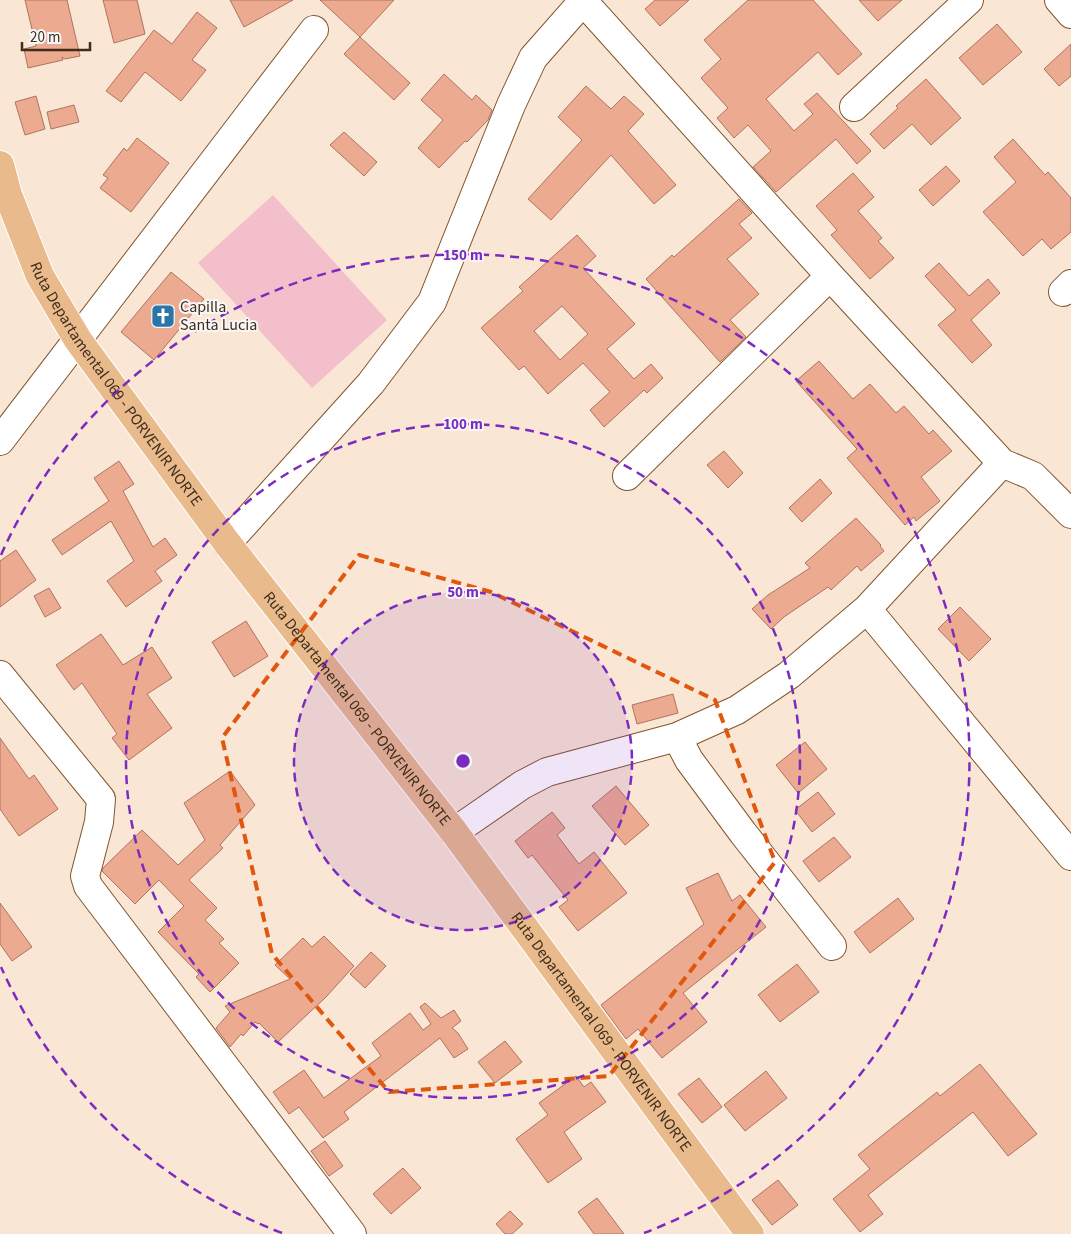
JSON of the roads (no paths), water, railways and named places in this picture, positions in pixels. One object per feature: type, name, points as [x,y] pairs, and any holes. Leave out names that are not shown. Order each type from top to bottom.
[{"type":"main road","name":"Ruta Departamental 069 - PORVENIR NORTE","points":[[0,165],[4,196],[40,276],[78,340],[227,543],[454,832],[750,1234]]},
{"type":"street","points":[[227,543],[371,383],[432,302],[533,58],[583,0],[830,276],[1002,463],[1033,476],[1071,514]]},
{"type":"street","points":[[854,107],[968,0]]},
{"type":"street","points":[[1059,0],[1071,14]]},
{"type":"street","points":[[0,441],[314,30]]},
{"type":"street","points":[[627,476],[830,276]]},
{"type":"street","points":[[454,832],[522,785],[547,772],[677,736],[737,710],[789,675],[867,609],[1002,463]]},
{"type":"street","points":[[867,609],[1071,856]]},
{"type":"street","points":[[0,675],[101,799],[99,822],[85,876],[88,886],[352,1234]]},
{"type":"street","points":[[677,736],[689,760],[832,946]]},
{"type":"place","name":"Capilla Santa Lucia","points":[[163,316]]}]
